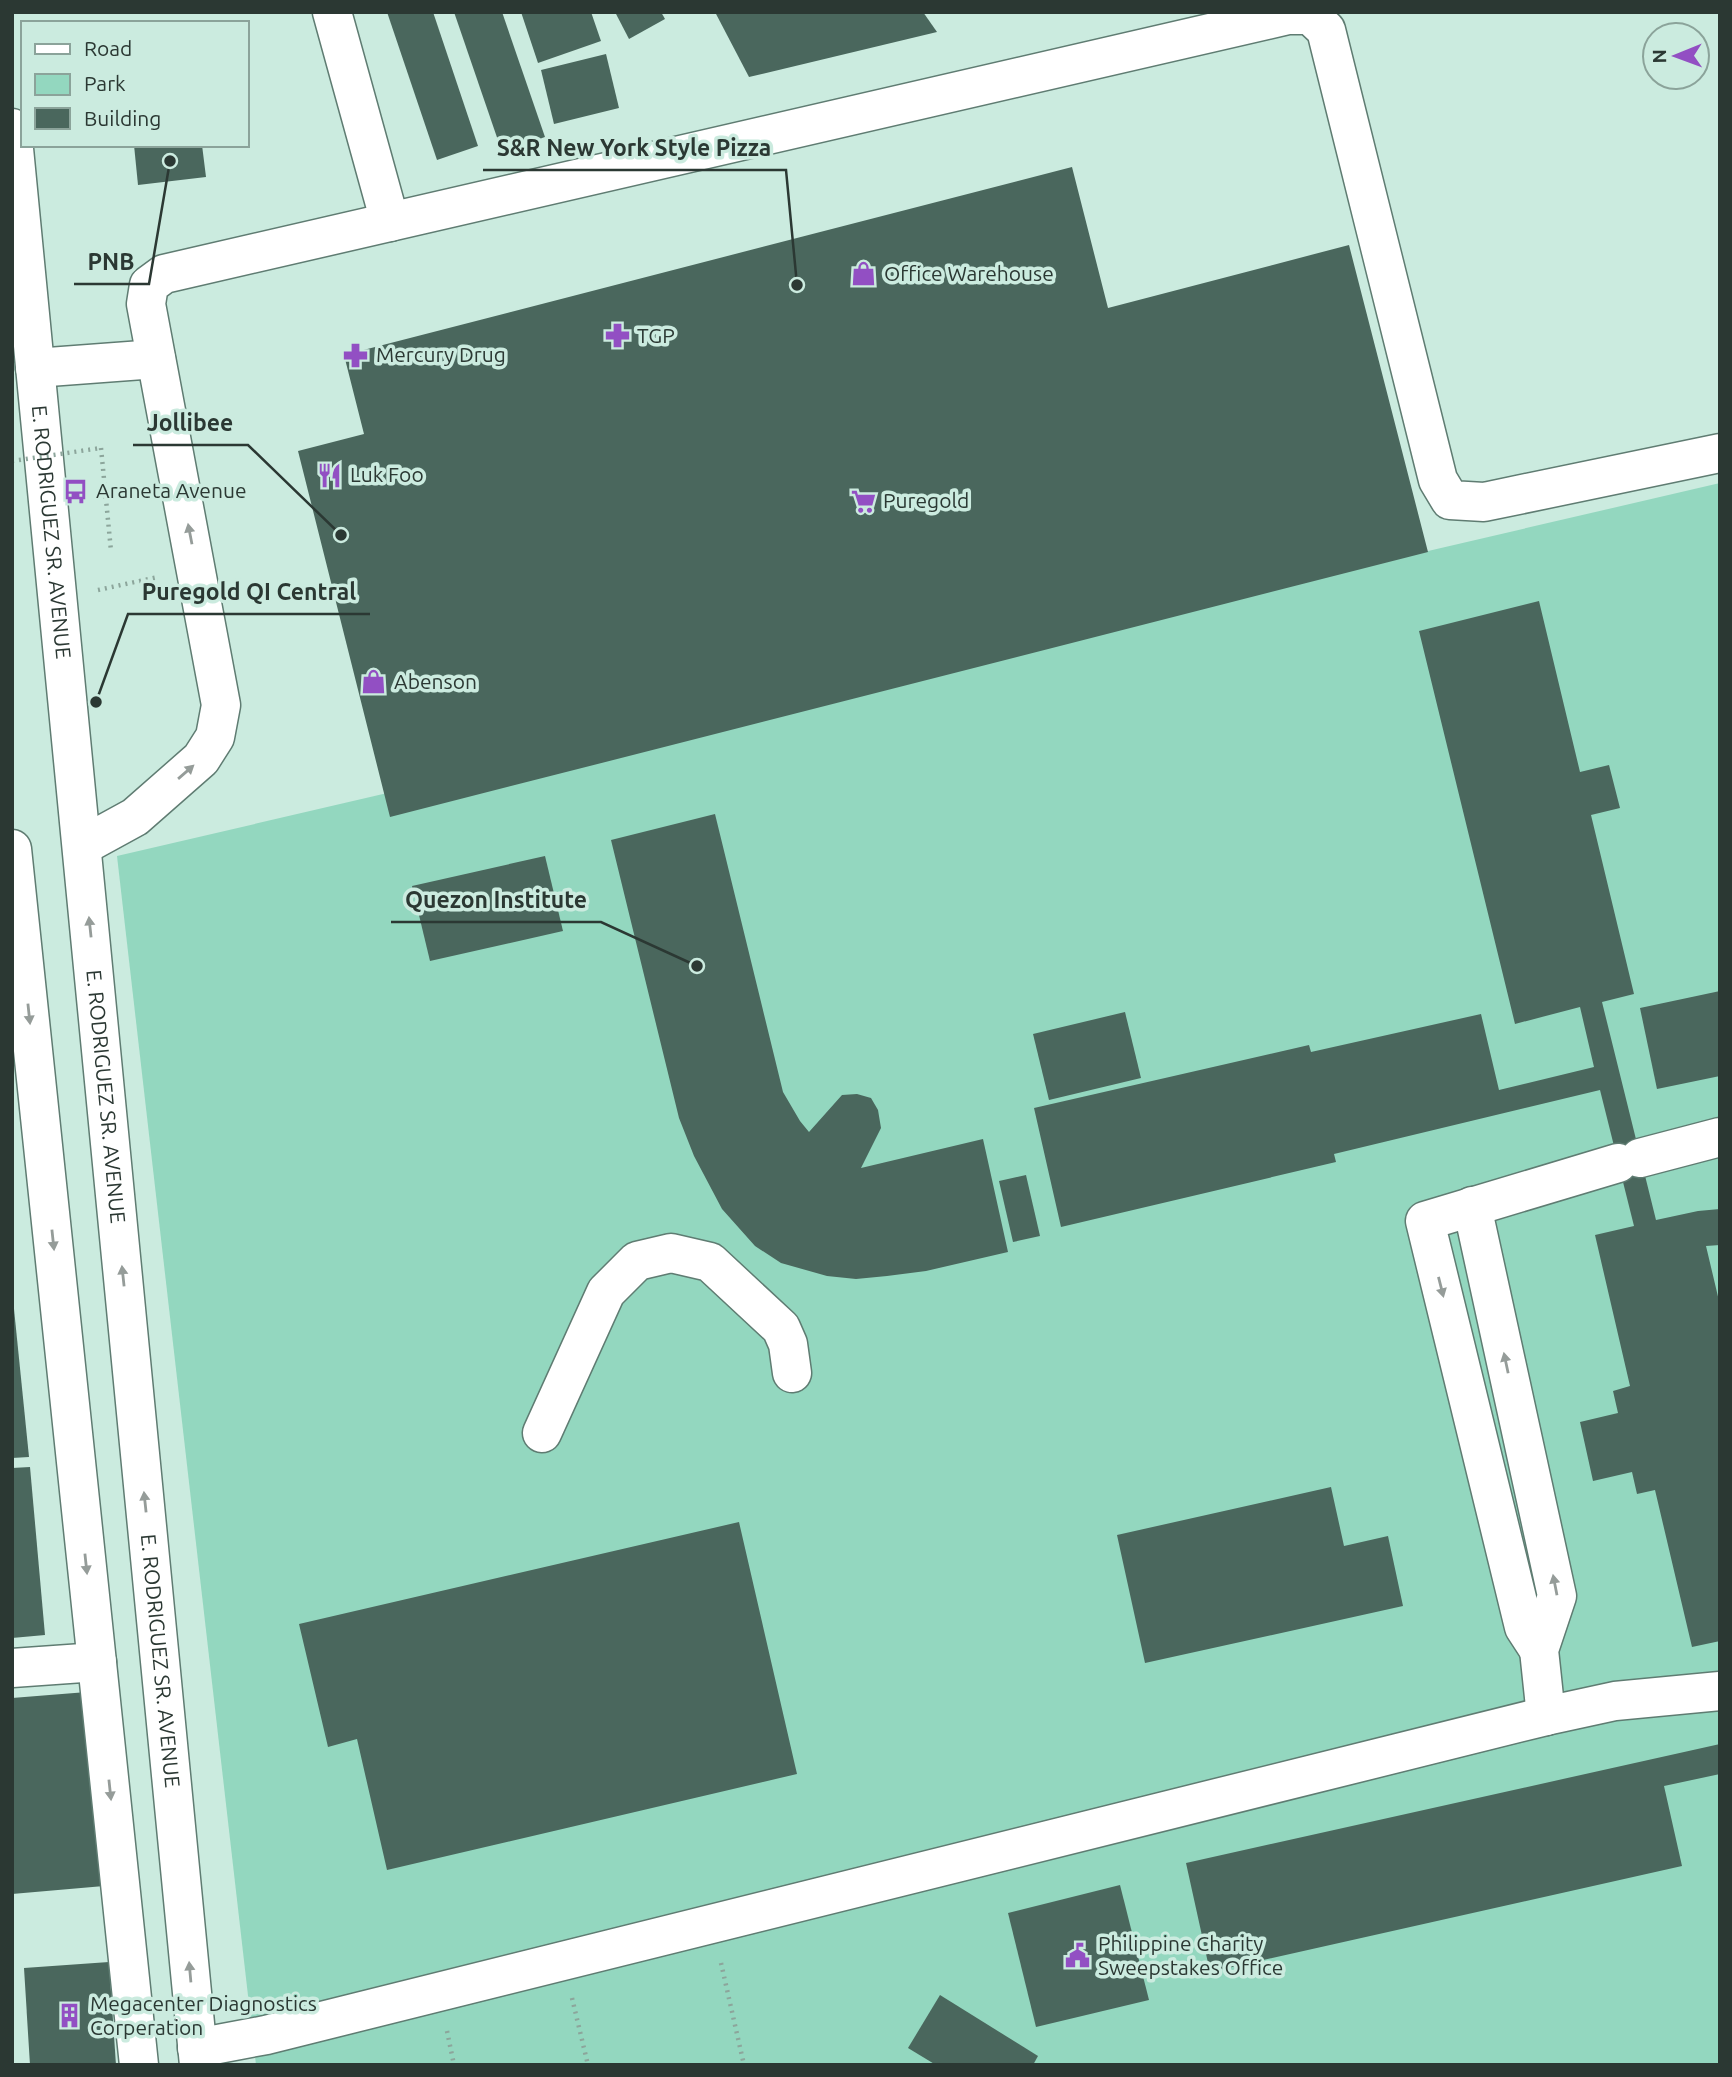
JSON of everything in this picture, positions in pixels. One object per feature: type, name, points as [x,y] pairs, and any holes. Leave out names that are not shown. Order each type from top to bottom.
[{"type":"main road","points":[[332,12],[390,222]]},
{"type":"main road","points":[[82,846],[135,817],[201,758],[215,737],[221,705],[146,304],[149,285],[164,274],[1288,15],[1310,15],[1326,30],[1437,480],[1450,500],[1484,502],[1720,453]]},
{"type":"main road","name":"E. RODRIGUEZ SR. AVENUE","points":[[12,128],[198,2056]]},
{"type":"main road","points":[[35,368],[156,359]]},
{"type":"main road","points":[[12,849],[18,963],[97,1662],[139,2065]]},
{"type":"main road","points":[[1539,1650],[1524,1627],[1425,1221],[1629,1160],[1720,1137]]},
{"type":"main road","points":[[1472,1206],[1557,1596],[1539,1650],[1546,1716]]},
{"type":"main road","points":[[542,1433],[606,1292],[637,1261],[671,1253],[710,1262],[781,1328],[788,1344],[792,1373]]},
{"type":"main road","points":[[1490,1486],[1530,1477]]},
{"type":"main road","points":[[12,1668],[97,1662]]},
{"type":"main road","points":[[198,2056],[266,2035],[563,1960],[1546,1716],[1615,1700],[1720,1691]]},
{"type":"path","points":[[12,461],[101,448],[111,551]]},
{"type":"path","points":[[94,591],[157,577]]},
{"type":"path","points":[[711,1923],[744,2065]]},
{"type":"path","points":[[563,1960],[588,2065]]},
{"type":"green space","points":[[1720,483],[1720,2065],[256,2065],[117,856]]},
{"type":"building","points":[[387,12],[433,12],[478,146],[437,160]]},
{"type":"building","points":[[454,12],[502,12],[545,137],[502,152]]},
{"type":"building","points":[[521,12],[591,12],[601,41],[538,63]]},
{"type":"building","points":[[615,12],[661,12],[665,19],[629,39]]},
{"type":"building","points":[[715,12],[923,12],[937,32],[749,77]]},
{"type":"building","points":[[606,54],[619,108],[554,124],[541,70]]},
{"type":"building","points":[[134,147],[202,147],[206,177],[138,185]]},
{"type":"building","name":"Puregold","points":[[1072,167],[1108,308],[1349,245],[1428,552],[390,817],[298,451],[364,434],[344,355]]},
{"type":"building","points":[[1539,601],[1580,772],[1609,765],[1620,808],[1591,815],[1634,994],[1602,1002],[1656,1220],[1720,1209],[1720,1245],[1706,1246],[1720,1305],[1720,1641],[1692,1647],[1655,1490],[1637,1494],[1632,1472],[1593,1481],[1580,1422],[1618,1413],[1613,1391],[1630,1386],[1595,1235],[1634,1226],[1600,1090],[1334,1154],[1336,1162],[1061,1227],[1034,1108],[1309,1045],[1311,1052],[1481,1014],[1499,1090],[1594,1067],[1580,1007],[1515,1024],[1419,631]]},
{"type":"building","points":[[715,814],[783,1092],[800,1121],[809,1132],[842,1095],[857,1094],[871,1098],[878,1110],[881,1128],[861,1168],[983,1139],[1008,1252],[926,1271],[856,1279],[827,1276],[781,1263],[755,1246],[722,1209],[694,1156],[679,1118],[611,840]]},
{"type":"building","points":[[545,856],[563,931],[430,961],[412,886]]},
{"type":"building","points":[[1720,991],[1720,1076],[1657,1089],[1640,1008]]},
{"type":"building","points":[[1125,1012],[1141,1078],[1049,1100],[1033,1034]]},
{"type":"building","points":[[1026,1175],[1040,1236],[1013,1242],[999,1181]]},
{"type":"building","points":[[12,1309],[29,1457],[12,1458]]},
{"type":"building","points":[[30,1467],[45,1635],[12,1638],[12,1468]]},
{"type":"building","points":[[1331,1487],[1344,1546],[1388,1536],[1403,1606],[1145,1663],[1117,1535]]},
{"type":"building","points":[[739,1522],[797,1774],[387,1870],[357,1739],[328,1747],[299,1624]]},
{"type":"building","points":[[87,1692],[104,1886],[12,1894],[12,1698]]},
{"type":"building","points":[[1720,1744],[1720,1774],[1664,1786],[1682,1866],[1210,1972],[1186,1863]]},
{"type":"building","name":"Philippine Charity Sweepstakes Office","points":[[1120,1885],[1149,2000],[1036,2027],[1008,1913]]},
{"type":"building","name":"Megacenter Diagnostics Corperation","points":[[109,1962],[116,2065],[30,2065],[24,1968]]},
{"type":"building","points":[[940,1995],[1038,2056],[1033,2065],[936,2065],[908,2048]]},
{"type":"place","name":"PNB","points":[[170,161]]},
{"type":"place","name":"Office Warehouse","points":[[864,274]]},
{"type":"place","name":"S&R New York Style Pizza","points":[[797,285]]},
{"type":"place","name":"TGP","points":[[617,336]]},
{"type":"place","name":"Mercury Drug","points":[[356,355]]},
{"type":"place","name":"Luk Foo","points":[[330,475]]},
{"type":"place","name":"Araneta Avenue","points":[[76,491]]},
{"type":"place","name":"Puregold","points":[[863,501]]},
{"type":"place","name":"Jollibee","points":[[341,535]]},
{"type":"place","name":"Abenson","points":[[374,682]]},
{"type":"place","name":"Puregold QI Central","points":[[96,702]]},
{"type":"place","name":"Quezon Institute","points":[[697,966]]},
{"type":"place","name":"Philippine Charity Sweepstakes Office","points":[[1078,1956]]},
{"type":"place","name":"Megacenter Diagnostics Corperation","points":[[70,2016]]}]
